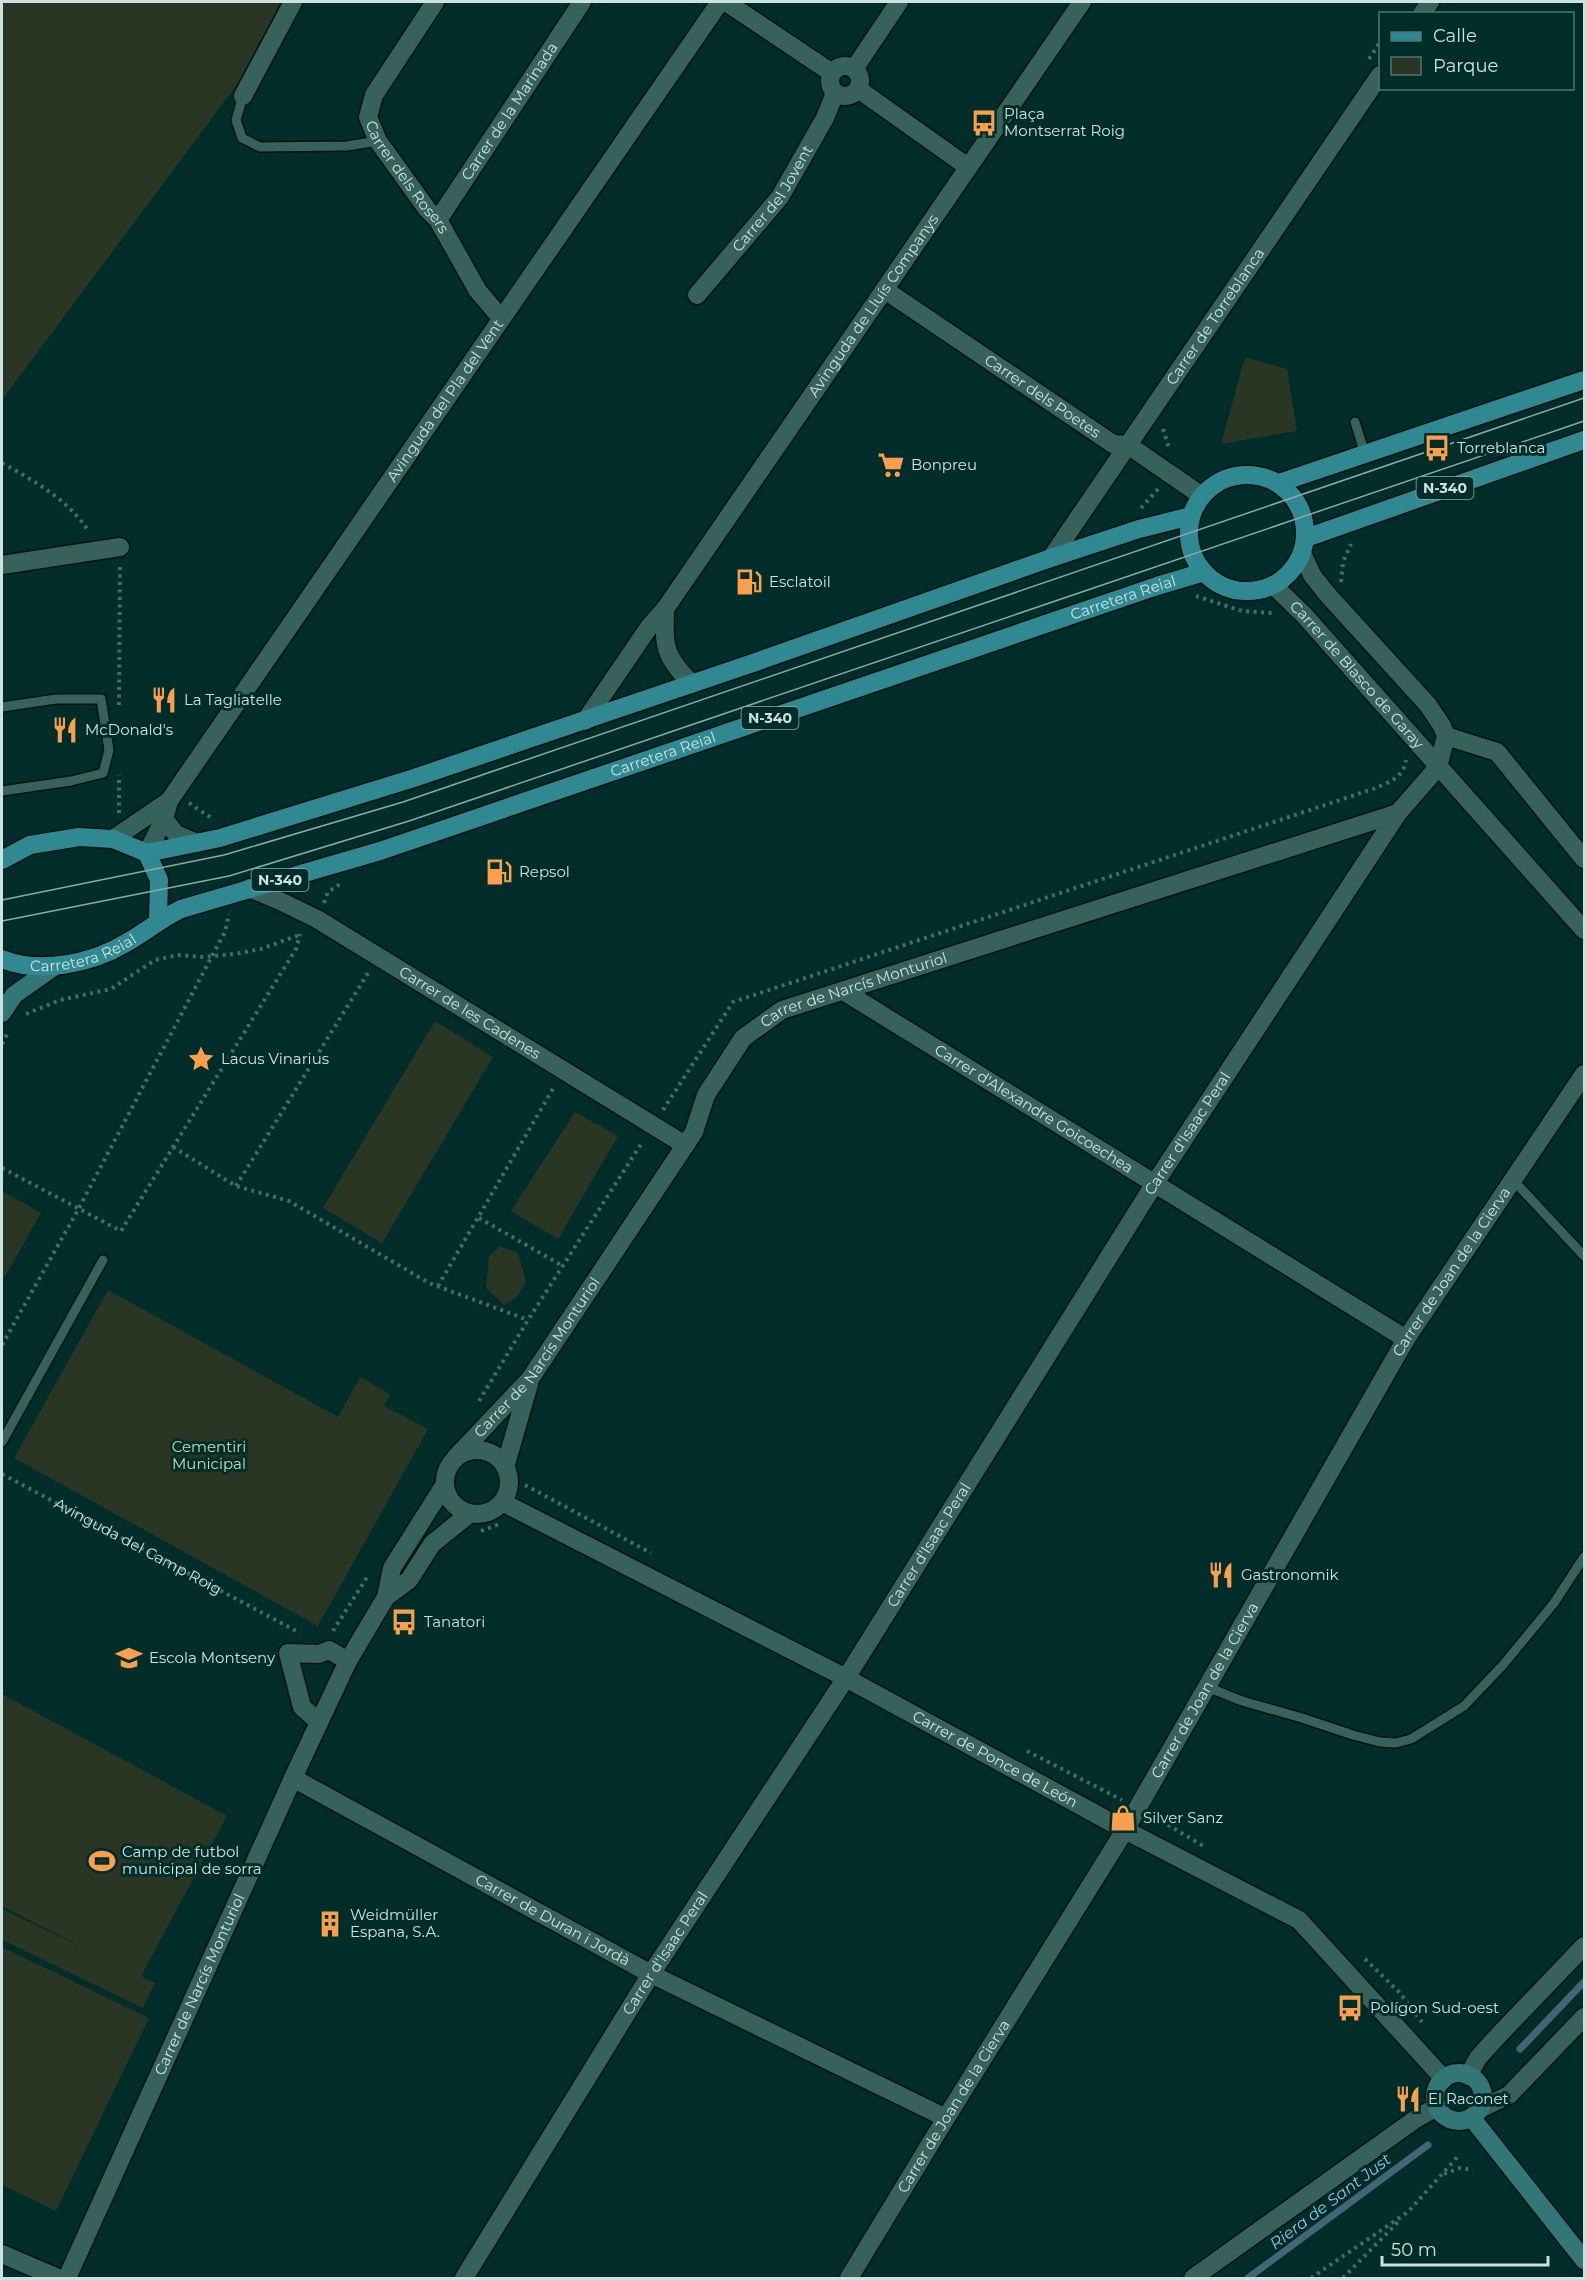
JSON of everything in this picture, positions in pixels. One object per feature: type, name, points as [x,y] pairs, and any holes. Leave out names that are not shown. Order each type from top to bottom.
[{"type":"main road","points":[[1279,483],[1584,380]]},
{"type":"main road","name":"N-340","points":[[1304,545],[1584,440]]},
{"type":"main road","points":[[1238,475],[1259,475],[1279,483],[1298,503],[1305,522],[1304,545],[1291,572],[1273,585],[1248,591],[1232,589],[1217,582],[1204,572],[1196,561],[1189,540],[1191,516],[1202,496],[1218,482],[1238,475]]},
{"type":"main road","points":[[2,860],[30,845],[79,837],[113,839],[147,853],[198,843],[414,778],[585,721],[1051,558],[1139,529],[1191,516]]},
{"type":"main road","name":"Carretera Reial","points":[[2,959],[16,965],[55,966],[103,955],[124,945],[158,921],[181,909],[380,851],[1204,572]]},
{"type":"main road","points":[[147,853],[159,880],[158,921]]},
{"type":"street","points":[[243,96],[293,2]]},
{"type":"street","name":"Carrer dels Rosers","points":[[435,2],[374,95],[368,117],[378,141],[427,209],[438,220],[478,291],[501,318]]},
{"type":"street","name":"Carrer de la Marinada","points":[[438,220],[582,2]]},
{"type":"street","name":"Avinguda del Pla del Vent","points":[[147,853],[164,819],[169,801],[720,2]]},
{"type":"street","points":[[726,2],[832,73]]},
{"type":"street","points":[[854,69],[899,2]]},
{"type":"street","name":"Avinguda de Lluís Companys","points":[[585,721],[648,627],[665,609],[1083,2]]},
{"type":"street","points":[[844,66],[854,69],[860,80],[858,89],[849,96],[835,93],[830,83],[832,73],[844,66]]},
{"type":"street","name":"Carrer de Torreblanca","points":[[1051,558],[1379,76]]},
{"type":"street","points":[[858,89],[968,167]]},
{"type":"street","name":"Carrer del Jovent","points":[[697,295],[780,197],[825,118],[835,93]]},
{"type":"street","name":"Carrer dels Poetes","points":[[885,290],[1113,444],[1128,445],[1202,496]]},
{"type":"street","name":"Carrer de Blasco de Garay","points":[[1304,545],[1312,575],[1428,705],[1442,726],[1446,736],[1438,767]]},
{"type":"street","points":[[2,565],[120,546]]},
{"type":"street","name":"Carrer de Blasco de Garay","points":[[1273,585],[1304,615],[1584,930]]},
{"type":"street","points":[[665,609],[664,643],[673,665],[692,684]]},
{"type":"street","name":"Carrer de Blasco de Garay","points":[[1446,736],[1497,752],[1584,859]]},
{"type":"street","points":[[1398,813],[1438,767]]},
{"type":"street","name":"Avinguda del Pla del Vent","points":[[113,839],[169,801]]},
{"type":"street","name":"Carrer de Narcís Monturiol","points":[[456,1457],[530,1379],[694,1132],[706,1095],[743,1038],[782,1010],[845,992],[1398,813]]},
{"type":"street","name":"Carrer d'Isaac Peral","points":[[464,2278],[651,1974],[846,1678],[1155,1183],[1398,813]]},
{"type":"street","points":[[164,819],[176,834],[198,843]]},
{"type":"street","name":"Carrer de les Cadenes","points":[[241,890],[280,900],[317,919],[564,1070],[657,1119],[685,1145]]},
{"type":"street","points":[[8,1019],[14,995],[55,966]]},
{"type":"street","name":"Carrer d'Alexandre Goicoechea","points":[[845,992],[1406,1339]]},
{"type":"street","name":"Carrer de Joan de la Cierva","points":[[849,2278],[1125,1830],[1406,1339],[1584,1074]]},
{"type":"street","points":[[506,1464],[530,1379]]},
{"type":"street","points":[[477,1449],[498,1456],[506,1464],[510,1473],[509,1506],[489,1514],[463,1519],[460,1510],[452,1503],[445,1484],[446,1474],[456,1457],[466,1451],[477,1449]]},
{"type":"street","name":"Carrer de Narcís Monturiol","points":[[67,2278],[292,1778],[348,1661],[386,1597],[392,1568],[445,1484]]},
{"type":"street","name":"Carrer de Ponce de León","points":[[509,1506],[846,1678],[1125,1830],[1299,1920],[1443,2079]]},
{"type":"street","name":"Carrer de Narcís Monturiol","points":[[386,1597],[408,1580],[432,1544],[463,1519]]},
{"type":"street","points":[[319,1722],[302,1707],[282,1648],[319,1654],[329,1650],[348,1661]]},
{"type":"street","name":"Carrer de Duran i Jordà","points":[[292,1778],[651,1974],[946,2118]]},
{"type":"street","points":[[1468,2076],[1478,2058],[1584,1946]]},
{"type":"street","points":[[1475,2114],[1482,2097],[1481,2090],[1474,2079],[1456,2074],[1443,2079],[1435,2095],[1437,2107],[1443,2115],[1452,2120],[1462,2120],[1475,2114],[1509,2095],[1584,2017]]},
{"type":"street","points":[[1193,2278],[1417,2118],[1437,2107]]},
{"type":"street","points":[[1475,2114],[1584,2260]]},
{"type":"street","points":[[2,2254],[58,2278]]},
{"type":"lane","points":[[243,96],[236,120],[242,138],[260,147],[347,146],[378,141]]},
{"type":"lane","points":[[1354,422],[1365,454]]},
{"type":"lane","points":[[2,707],[56,699],[102,699],[109,750],[103,772],[71,781],[2,791]]},
{"type":"lane","points":[[1514,1181],[1584,1257]]},
{"type":"lane","points":[[2,1442],[103,1260]]},
{"type":"lane","points":[[1207,1687],[1242,1701],[1380,1742],[1396,1743],[1410,1739],[1464,1707],[1503,1665],[1554,1602],[1584,1557]]},
{"type":"path","points":[[1367,62],[1379,44]]},
{"type":"path","points":[[2,463],[47,488],[81,520],[101,549]]},
{"type":"path","points":[[119,711],[120,546]]},
{"type":"path","name":"Carrer de Narcís Monturiol","points":[[475,1408],[528,1320],[734,1002],[1372,789],[1395,780],[1405,766],[1406,753]]},
{"type":"path","points":[[119,770],[119,817]]},
{"type":"path","points":[[2,1345],[79,1208],[225,932],[241,890]]},
{"type":"path","points":[[2,1168],[121,1231],[296,949],[303,928]]},
{"type":"path","points":[[20,1018],[34,1009],[60,1000],[111,989],[155,960],[178,955],[212,956],[261,949],[309,932]]},
{"type":"path","points":[[236,1186],[378,957]]},
{"type":"path","points":[[2,1044],[8,1019]]},
{"type":"path","points":[[438,1286],[564,1070]]},
{"type":"path","points":[[173,1147],[236,1186],[289,1201],[429,1283],[528,1320]]},
{"type":"path","points":[[479,1218],[563,1266]]},
{"type":"path","name":"Avinguda del Camp Roig","points":[[2,1474],[308,1637]]},
{"type":"path","points":[[463,1519],[465,1529],[481,1531],[496,1527],[509,1519],[509,1506],[525,1494],[525,1478]]},
{"type":"path","points":[[332,1631],[370,1573]]},
{"type":"path","points":[[1343,2278],[1408,2212],[1460,2154]]},
{"type":"path","points":[[1440,2175],[1460,2168],[1473,2170]]},
{"type":"path","points":[[1311,2278],[1408,2212]]},
{"type":"green space","points":[[2,2],[281,2],[238,83],[2,400]]},
{"type":"green space","points":[[1245,357],[1287,369],[1297,431],[1221,444]]},
{"type":"green space","points":[[435,1021],[493,1057],[382,1243],[323,1208]]},
{"type":"green space","points":[[575,1112],[618,1136],[558,1239],[511,1211]]},
{"type":"green space","points":[[2,1191],[41,1213],[4,1278],[2,1276]]},
{"type":"green space","points":[[500,1246],[518,1253],[526,1281],[516,1298],[504,1305],[486,1288],[489,1257]]},
{"type":"green space","name":"Cementiri Municipal","points":[[108,1290],[338,1417],[360,1377],[390,1394],[384,1406],[428,1429],[318,1626],[14,1458]]},
{"type":"green space","name":"Camp de futbol municipal de sorra","points":[[2,1694],[227,1816],[141,1976],[155,1983],[143,2008],[2,1940],[2,1909],[91,1952],[2,1906]]},
{"type":"green space","points":[[2,1947],[149,2018],[56,2211],[2,2185]]},
{"type":"waterway","name":"Riera de Sant Just","points":[[1520,2049],[1584,1982]]},
{"type":"waterway","name":"Riera de Sant Just","points":[[1248,2278],[1428,2145]]},
{"type":"tram line","points":[[2,900],[224,855],[403,802],[1584,398]]},
{"type":"tram line","points":[[2,921],[229,876],[409,821],[1584,421]]},
{"type":"place","name":"Plaça Montserrat Roig","points":[[984,123]]},
{"type":"place","name":"Torreblanca","points":[[1437,448]]},
{"type":"place","name":"Bonpreu","points":[[891,465]]},
{"type":"place","name":"Esclatoil","points":[[749,582]]},
{"type":"place","name":"La Tagliatelle","points":[[164,700]]},
{"type":"place","name":"McDonald's","points":[[65,730]]},
{"type":"place","name":"Repsol","points":[[499,872]]},
{"type":"place","name":"Lacus Vinarius","points":[[201,1059]]},
{"type":"place","name":"Gastronomik","points":[[1221,1575]]},
{"type":"place","name":"Tanatori","points":[[404,1622]]},
{"type":"place","name":"Escola Montseny","points":[[129,1658]]},
{"type":"place","name":"Silver Sanz","points":[[1123,1818]]},
{"type":"place","name":"Camp de futbol municipal de sorra","points":[[102,1861]]},
{"type":"place","name":"Weidmüller Espana, S.A.","points":[[330,1924]]},
{"type":"place","name":"Polígon Sud-oest","points":[[1350,2008]]},
{"type":"place","name":"El Raconet","points":[[1408,2099]]}]
